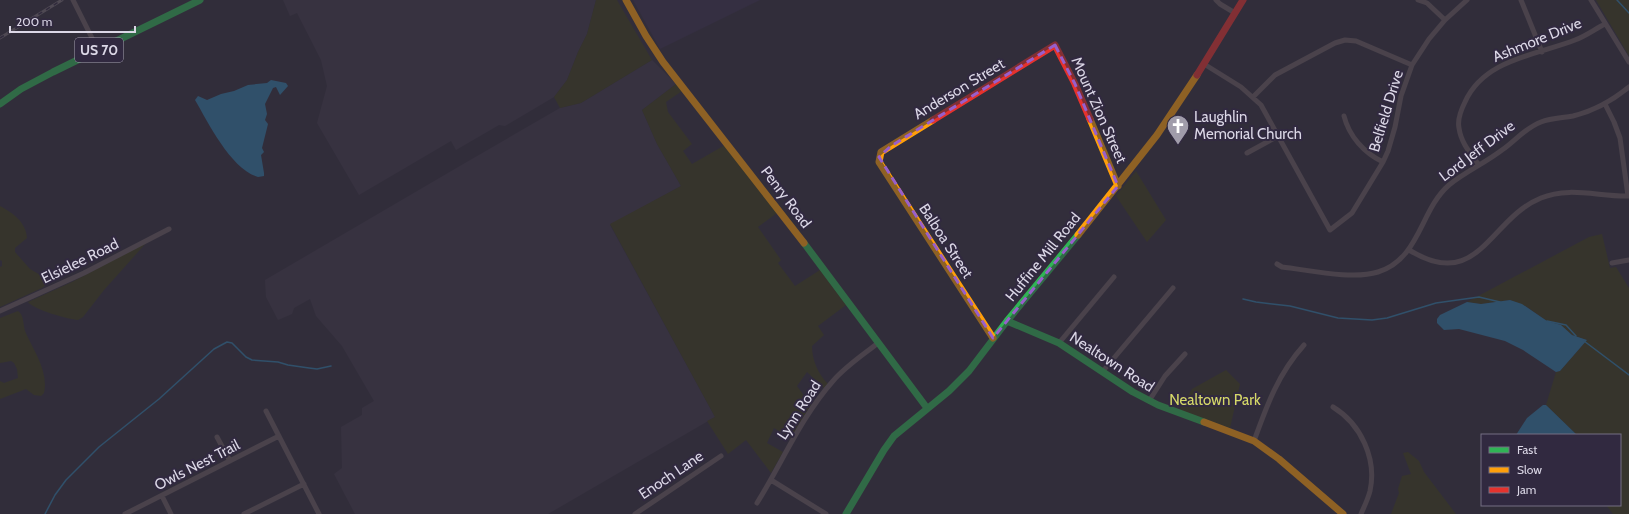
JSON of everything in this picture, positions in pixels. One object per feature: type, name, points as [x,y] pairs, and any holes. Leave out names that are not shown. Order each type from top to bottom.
[{"type":"main road","name":"US 70","points":[[0,104],[36,80],[200,0]]},
{"type":"main road","name":"Penry Road","points":[[626,0],[661,59],[782,214],[927,408]]},
{"type":"main road","name":"Huffine Mill Road","points":[[846,514],[894,436],[950,391],[964,376],[993,338],[1118,186],[1157,135],[1204,64],[1243,0]]},
{"type":"main road","name":"Anderson Street","points":[[879,157],[881,152],[1055,45]]},
{"type":"main road","name":"Mount Zion Street","points":[[1055,45],[1075,84],[1118,186]]},
{"type":"main road","name":"Balboa Street","points":[[879,157],[879,162],[993,338]]},
{"type":"main road","name":"Nealtown Road","points":[[1007,321],[1059,343],[1149,401],[1254,441],[1279,459],[1343,514]]},
{"type":"street","points":[[73,0],[98,50]]},
{"type":"street","points":[[1216,0],[1235,13]]},
{"type":"street","points":[[1418,0],[1427,3],[1445,20]]},
{"type":"street","name":"Belfield Drive","points":[[1278,136],[1330,230],[1352,213],[1383,162],[1390,145],[1401,96],[1412,65],[1429,39],[1445,20],[1467,0]]},
{"type":"street","points":[[1521,0],[1542,52]]},
{"type":"street","points":[[1591,0],[1629,62]]},
{"type":"street","name":"Ashmore Drive","points":[[1479,165],[1464,144],[1458,127],[1467,96],[1474,85],[1497,67],[1577,39],[1605,24]]},
{"type":"street","points":[[1253,97],[1276,75],[1335,43],[1345,40],[1356,41],[1412,65]]},
{"type":"street","points":[[1204,64],[1241,87],[1253,97],[1261,105],[1278,136],[1247,152]]},
{"type":"street","name":"Lord Jeff Drive","points":[[1277,264],[1282,267],[1351,275],[1364,275],[1388,268],[1409,250],[1437,198],[1444,189],[1508,146],[1527,129],[1540,122],[1555,118],[1574,116],[1605,104],[1629,87]]},
{"type":"street","points":[[1409,250],[1419,256],[1446,264],[1465,260],[1474,256],[1485,246],[1512,217],[1541,198],[1557,193],[1570,192],[1628,196],[1620,138],[1605,104]]},
{"type":"street","points":[[1344,116],[1346,123],[1365,151],[1383,162]]},
{"type":"street","name":"Elsielee Road","points":[[0,311],[84,273],[169,229]]},
{"type":"street","points":[[1612,262],[1629,260]]},
{"type":"street","points":[[1059,343],[1114,277]]},
{"type":"street","points":[[1103,371],[1173,288]]},
{"type":"street","name":"Lynn Road","points":[[756,503],[771,480],[794,438],[833,381],[848,366],[878,343]]},
{"type":"street","points":[[1254,441],[1275,386],[1284,370],[1304,345]]},
{"type":"street","points":[[1149,401],[1165,376],[1186,354]]},
{"type":"street","points":[[1333,407],[1340,411],[1354,426],[1362,438],[1371,461],[1370,491],[1361,514]]},
{"type":"street","points":[[266,411],[319,514]]},
{"type":"street","points":[[217,436],[230,461]]},
{"type":"street","name":"Owls Nest Trail","points":[[125,514],[279,436]]},
{"type":"street","name":"Enoch Lane","points":[[635,514],[721,456]]},
{"type":"street","points":[[771,480],[826,514]]},
{"type":"street","points":[[244,514],[304,484]]},
{"type":"street","points":[[162,496],[170,514]]},
{"type":"highlighted area","points":[[1055,45],[1075,84],[1118,186],[993,338],[879,157],[891,146]]},
{"type":"shaded area","points":[[283,0],[596,0],[587,34],[567,80],[554,97],[505,126],[499,125],[456,150],[451,141],[359,195],[317,123],[327,86],[321,60],[297,13],[290,16]]},
{"type":"shaded area","points":[[633,0],[760,0],[660,49]]},
{"type":"shaded area","points":[[652,60],[676,84],[642,110],[657,144],[681,186],[610,225],[715,417],[548,514],[355,514],[334,474],[342,468],[341,427],[362,415],[362,408],[374,401],[342,346],[316,316],[310,299],[294,308],[292,314],[278,320],[266,297],[265,280],[560,108],[581,103]]},
{"type":"green space","points":[[596,0],[617,0],[652,60],[581,103],[560,108],[554,97],[567,80],[587,34]]},
{"type":"green space","points":[[1596,0],[1629,0],[1629,56]]},
{"type":"green space","points":[[676,84],[682,91],[666,102],[668,112],[692,144],[683,151],[692,164],[725,145],[777,213],[758,227],[781,260],[778,263],[795,286],[820,270],[846,305],[818,326],[824,335],[812,346],[814,362],[824,380],[828,384],[824,388],[807,372],[797,386],[811,405],[791,438],[774,428],[767,443],[783,452],[771,473],[746,440],[728,454],[707,421],[715,417],[610,224],[681,186],[657,144],[642,110]]},
{"type":"green space","points":[[1136,171],[1166,220],[1147,242],[1116,196]]},
{"type":"green space","points":[[0,206],[18,219],[26,232],[27,238],[15,248],[15,252],[30,269],[42,276],[47,284],[42,288],[0,307],[0,267],[2,266],[2,261],[0,260]]},
{"type":"green space","points":[[1602,234],[1610,268],[1616,267],[1629,288],[1629,514],[1613,514],[1607,506],[1621,506],[1621,434],[1576,434],[1546,405],[1556,372],[1560,371],[1587,340],[1572,335],[1561,325],[1547,321],[1527,307],[1510,300],[1481,304],[1467,302],[1589,237]]},
{"type":"green space","points":[[147,242],[104,290],[83,317],[78,320],[44,311],[28,302],[72,282]]},
{"type":"green space","points":[[18,311],[21,315],[25,331],[42,369],[45,385],[44,393],[41,396],[34,395],[26,389],[0,399],[0,381],[4,383],[18,378],[17,369],[14,363],[11,361],[0,363],[0,318]]},
{"type":"green space","name":"Nealtown Park","points":[[1226,370],[1240,384],[1230,428],[1179,410],[1192,389]]},
{"type":"green space","points":[[1408,452],[1419,461],[1424,472],[1456,514],[1391,514],[1399,493],[1398,489],[1402,476],[1411,474],[1403,453]]},
{"type":"water","points":[[271,80],[286,83],[288,86],[280,95],[276,87],[273,88],[265,104],[267,114],[265,120],[268,124],[262,148],[264,152],[261,155],[264,176],[258,177],[239,165],[230,155],[214,133],[195,100],[198,96],[207,100],[248,85],[267,83]]},
{"type":"water","points":[[1510,300],[1522,304],[1547,321],[1561,325],[1572,335],[1587,340],[1560,371],[1556,372],[1523,350],[1505,341],[1459,329],[1444,330],[1437,323],[1437,319],[1440,315],[1467,302],[1481,304]]},
{"type":"water","points":[[1543,405],[1546,405],[1576,434],[1517,434],[1527,418]]},
{"type":"waterway","points":[[1617,0],[1629,13]]},
{"type":"waterway","points":[[1243,299],[1290,306],[1338,318],[1372,320],[1387,318],[1436,303],[1479,297],[1500,302]]},
{"type":"waterway","points":[[1547,321],[1566,325],[1576,336]]},
{"type":"waterway","points":[[1584,341],[1629,375]]},
{"type":"waterway","points":[[45,514],[55,495],[66,480],[99,447],[159,399],[214,349],[227,342],[232,343],[246,357],[252,360],[278,362],[317,369],[331,366]]},
{"type":"railway","points":[[0,38],[62,0]]},
{"type":"traffic: fast","points":[[0,104],[21,89],[53,72],[200,0]]},
{"type":"traffic: fast","points":[[846,514],[894,436],[949,391],[969,371],[1007,321],[1078,235]]},
{"type":"traffic: fast","points":[[804,243],[927,408]]},
{"type":"traffic: fast","points":[[1007,321],[1059,343],[1133,392],[1158,405],[1204,422]]},
{"type":"traffic: slow","points":[[626,0],[646,36],[663,62],[804,243]]},
{"type":"traffic: slow","points":[[1078,235],[1157,135],[1197,75]]},
{"type":"traffic: slow","points":[[1090,119],[1118,186]]},
{"type":"traffic: slow","points":[[933,120],[881,152],[879,162],[993,338]]},
{"type":"traffic: slow","points":[[1204,422],[1254,441],[1279,459],[1343,514]]},
{"type":"traffic: jam","points":[[1197,75],[1243,0]]},
{"type":"traffic: jam","points":[[933,120],[1055,45],[1075,84],[1090,119]]},
{"type":"place","name":"Laughlin Memorial Church","points":[[1178,146]]}]
